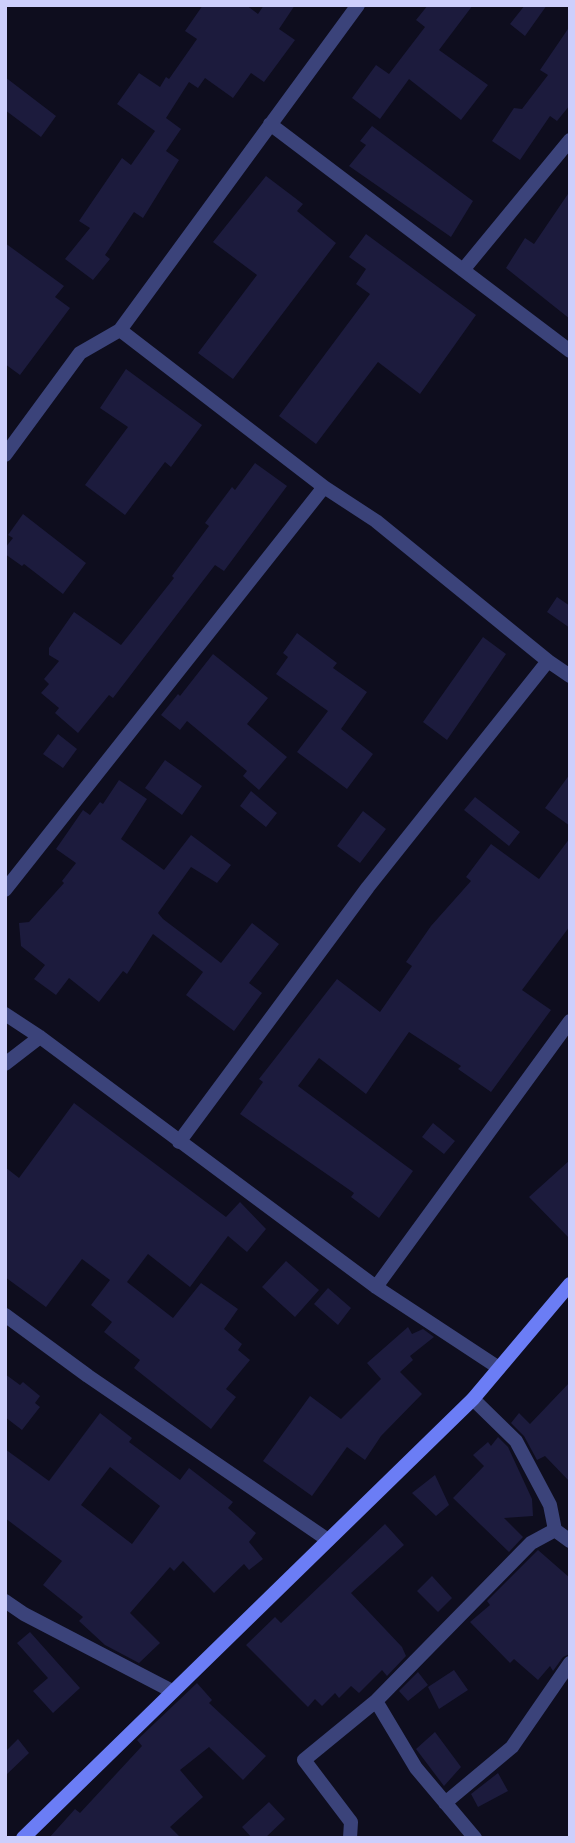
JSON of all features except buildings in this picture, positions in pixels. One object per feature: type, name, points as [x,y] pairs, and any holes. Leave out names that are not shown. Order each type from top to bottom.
[{"type":"street","points":[[7,449],[80,353],[120,330],[358,5]]},
{"type":"street","points":[[270,124],[570,351]]},
{"type":"street","points":[[463,270],[570,140]]},
{"type":"street","points":[[120,330],[324,487],[376,521],[570,676]]},
{"type":"street","points":[[5,890],[324,487]]},
{"type":"street","points":[[179,1142],[368,887],[548,661]]},
{"type":"street","points":[[5,1014],[40,1037],[376,1287],[499,1368]]},
{"type":"street","points":[[376,1287],[570,1021]]},
{"type":"street","points":[[5,1064],[40,1037]]},
{"type":"street","points":[[23,1838],[473,1399],[570,1284]]},
{"type":"street","points":[[5,1315],[328,1540]]},
{"type":"street","points":[[473,1399],[516,1441],[550,1505],[555,1530],[570,1541]]},
{"type":"street","points":[[350,1838],[351,1822],[304,1760],[376,1701],[531,1543],[555,1530]]},
{"type":"street","points":[[5,1601],[24,1614],[172,1691]]},
{"type":"street","points":[[445,1803],[512,1747],[570,1662]]},
{"type":"street","points":[[376,1701],[416,1769],[475,1838]]}]
